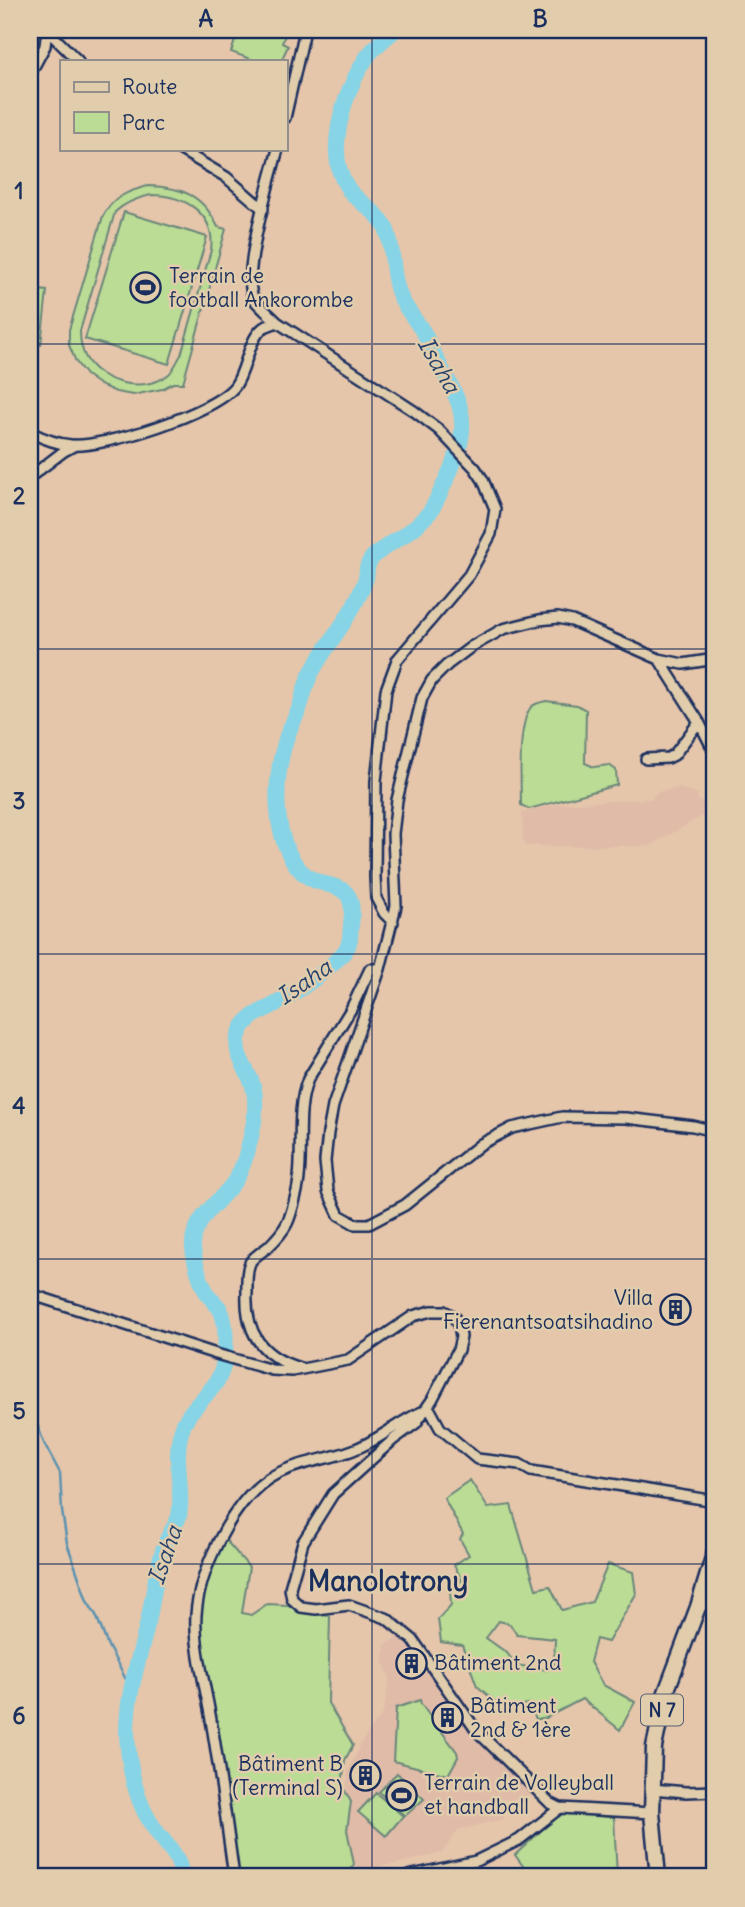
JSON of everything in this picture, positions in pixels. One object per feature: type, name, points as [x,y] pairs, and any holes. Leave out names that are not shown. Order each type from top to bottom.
[{"type":"main road","name":"N 7","points":[[657,1877],[652,1813],[654,1747],[665,1695],[698,1608],[715,1551]]},
{"type":"street","points":[[47,30],[77,60]]},
{"type":"street","points":[[30,74],[45,46],[47,30]]},
{"type":"street","points":[[287,109],[305,30]]},
{"type":"street","points":[[181,150],[226,177],[263,209]]},
{"type":"street","points":[[278,150],[250,276],[253,298],[277,322],[439,430],[475,468],[495,509],[491,534],[469,575],[397,660],[386,690],[376,781],[375,877],[376,898],[384,914],[393,922]]},
{"type":"street","points":[[30,432],[44,438],[76,444],[110,441],[191,415],[218,401],[235,386],[255,339],[263,328],[277,322]]},
{"type":"street","points":[[30,477],[76,444]]},
{"type":"street","points":[[715,659],[683,664],[659,659],[572,621],[558,618],[503,629],[471,647],[432,680],[422,698],[397,800],[393,834],[396,906],[393,922],[334,1106],[328,1133],[325,1161],[328,1191],[339,1215],[355,1224],[369,1224],[405,1205],[481,1144],[512,1128],[562,1117],[587,1117],[626,1118],[715,1131]]},
{"type":"street","points":[[659,659],[699,722],[715,753]]},
{"type":"street","points":[[646,759],[668,758],[674,754],[699,722]]},
{"type":"street","points":[[306,1369],[286,1364],[270,1354],[254,1335],[246,1303],[247,1277],[251,1261],[283,1232],[289,1221],[301,1164],[304,1088],[351,1009],[370,969],[380,969]]},
{"type":"street","points":[[30,1294],[272,1370],[292,1371],[348,1360],[413,1316],[431,1311],[444,1311],[453,1316],[461,1337],[458,1350],[426,1409],[416,1423],[332,1494],[303,1542],[290,1588],[292,1599],[301,1607],[316,1609],[349,1605],[386,1618],[413,1640],[476,1730],[550,1803],[560,1808],[652,1813]]},
{"type":"street","points":[[426,1409],[440,1428],[477,1460],[519,1464],[531,1471],[715,1501]]},
{"type":"street","points":[[234,1877],[219,1763],[195,1629],[199,1592],[220,1536],[254,1490],[270,1478],[294,1466],[352,1451],[375,1441],[426,1409]]},
{"type":"street","points":[[698,1608],[715,1599]]},
{"type":"street","points":[[652,1789],[715,1791]]},
{"type":"street","points":[[408,1876],[476,1861],[519,1840],[560,1808]]},
{"type":"shaded area","points":[[678,788],[698,794],[698,800],[710,804],[709,812],[650,846],[526,846],[523,839],[522,813],[557,804],[651,799],[657,792]]},
{"type":"shaded area","points":[[400,1635],[472,1732],[531,1792],[523,1802],[503,1799],[504,1819],[458,1830],[442,1853],[357,1870],[344,1819],[348,1771],[361,1743],[383,1713],[390,1678],[384,1663],[385,1645]]},
{"type":"green space","points":[[239,30],[287,30],[282,43],[288,46],[281,60],[253,60],[231,52]]},
{"type":"green space","points":[[148,186],[171,188],[190,195],[206,207],[218,227],[226,229],[183,383],[173,383],[162,389],[133,395],[116,392],[86,375],[76,362],[69,345],[69,330],[103,216],[116,199]],"holes":[[[151,195],[186,203],[203,216],[211,237],[211,250],[181,355],[172,370],[148,384],[124,383],[113,380],[93,367],[83,351],[80,331],[115,212],[136,199]]]},
{"type":"green space","name":"Terrain de football Ankorombe","points":[[124,212],[207,237],[169,364],[85,339]]},
{"type":"green space","points":[[30,289],[47,291],[41,345],[30,344]]},
{"type":"green space","points":[[546,701],[577,705],[586,710],[585,763],[594,767],[609,765],[616,770],[617,785],[529,809],[521,805],[524,727],[531,707]]},
{"type":"green space","points":[[470,1480],[488,1508],[511,1505],[536,1589],[550,1586],[562,1610],[592,1602],[608,1564],[633,1572],[636,1594],[608,1642],[596,1639],[590,1662],[603,1685],[635,1702],[620,1730],[582,1699],[544,1719],[536,1719],[528,1704],[504,1709],[477,1686],[462,1645],[441,1642],[438,1619],[451,1605],[450,1590],[462,1580],[454,1565],[469,1555],[460,1539],[463,1534],[444,1498]],"holes":[[[499,1621],[510,1624],[517,1635],[555,1639],[554,1665],[547,1670],[516,1665],[507,1653],[486,1638]]]},
{"type":"green space","points":[[223,1537],[249,1567],[242,1613],[251,1615],[267,1604],[288,1605],[298,1611],[330,1616],[328,1703],[353,1745],[345,1760],[342,1785],[351,1802],[347,1830],[354,1864],[344,1877],[237,1877],[199,1629],[203,1592]]},
{"type":"green space","points":[[420,1700],[457,1752],[458,1757],[448,1775],[393,1761],[396,1708]]},
{"type":"green space","name":"Terrain de Volleyball et handball","points":[[397,1773],[424,1799],[405,1816],[379,1792]]},
{"type":"green space","points":[[376,1793],[403,1816],[386,1836],[358,1812]]},
{"type":"green space","points":[[560,1813],[614,1817],[617,1877],[531,1877],[515,1855]]},
{"type":"waterway","name":"Isaha","points":[[182,1877],[176,1857],[150,1821],[139,1797],[131,1771],[127,1732],[132,1688],[159,1563],[166,1541],[179,1516],[178,1453],[181,1432],[191,1412],[216,1382],[224,1361],[224,1321],[220,1309],[208,1295],[202,1282],[195,1261],[193,1242],[203,1217],[238,1176],[251,1136],[255,1094],[237,1046],[241,1030],[251,1018],[326,970],[348,946],[350,936],[352,909],[349,898],[344,891],[310,878],[301,871],[284,842],[278,808],[282,755],[308,679],[357,600],[366,578],[368,564],[376,554],[410,531],[430,512],[455,459],[462,432],[461,411],[454,393],[425,335],[398,291],[386,228],[349,190],[341,175],[338,159],[339,124],[350,89],[368,56],[395,30]]},
{"type":"waterway","points":[[30,1405],[44,1443],[60,1473],[67,1543],[87,1601],[130,1687]]},
{"type":"place","name":"Terrain de football Ankorombe","points":[[146,288]]},
{"type":"place","name":"Villa Fierenantsoatsihadino","points":[[676,1310]]},
{"type":"place","name":"Bâtiment 2nd","points":[[411,1663]]},
{"type":"place","name":"Bâtiment 2nd & 1ère","points":[[447,1718]]},
{"type":"place","name":"Bâtiment B (Terminal S)","points":[[366,1776]]},
{"type":"place","name":"Terrain de Volleyball et handball","points":[[401,1795]]},
{"type":"district","name":"Manolotrony","points":[[388,1581]]}]
